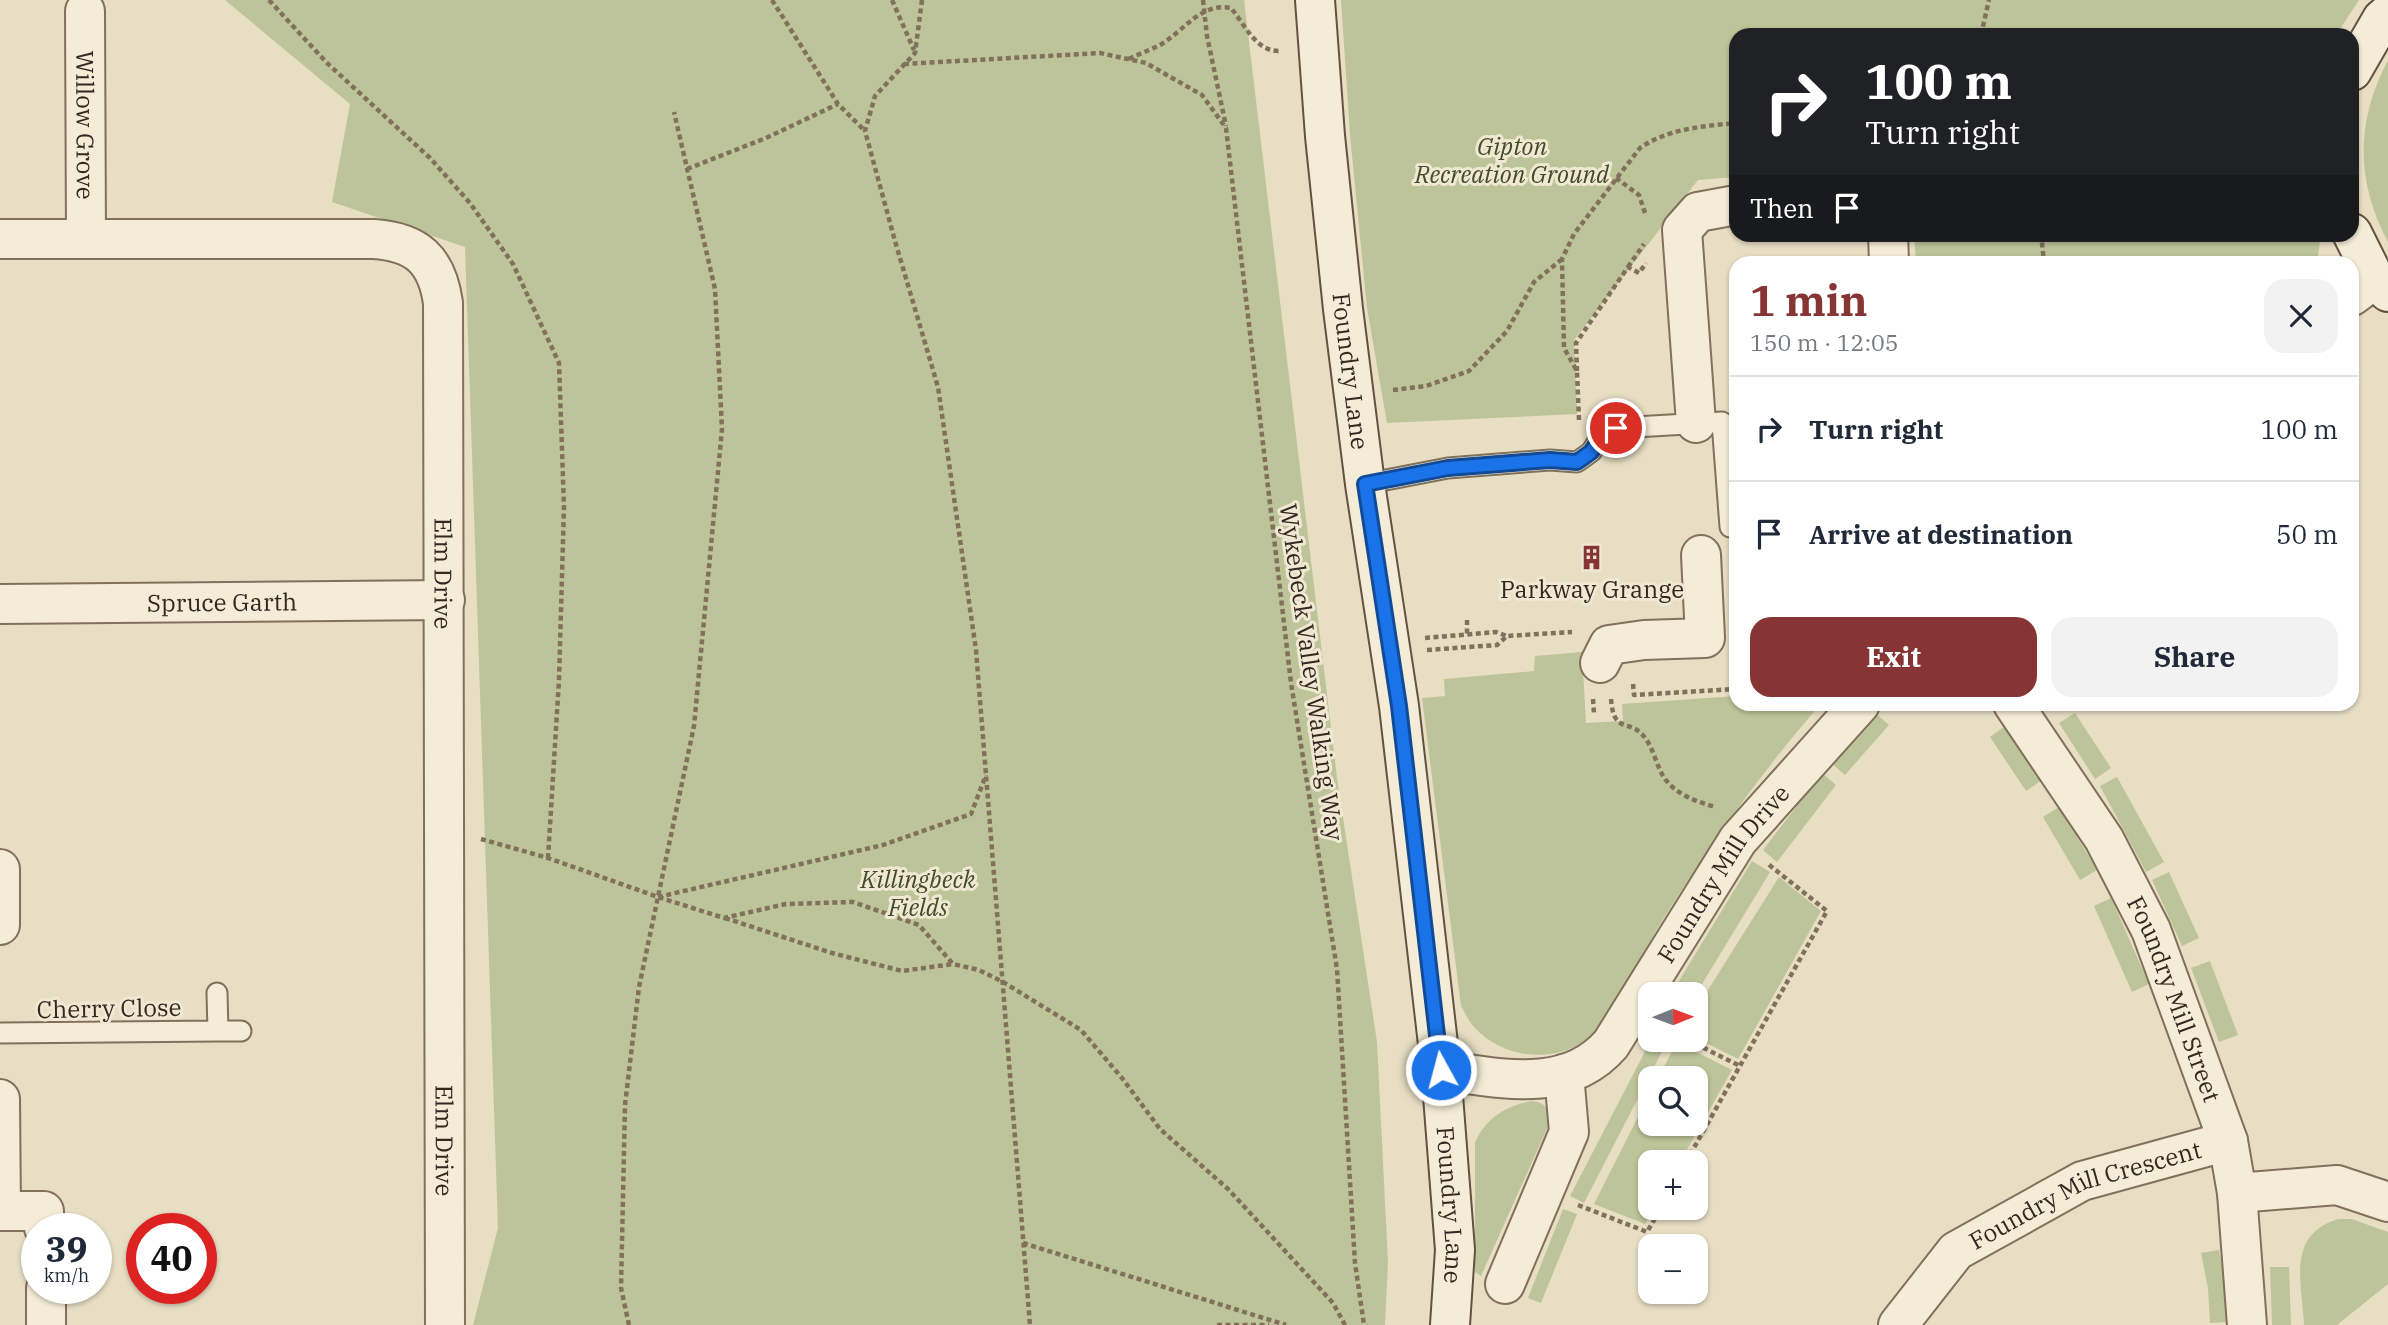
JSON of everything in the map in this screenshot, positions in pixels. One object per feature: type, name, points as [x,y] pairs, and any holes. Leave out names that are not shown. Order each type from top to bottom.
[{"type":"street","name":"Foundry Lane","points":[[1315,0],[1326,149],[1353,392],[1399,706],[1441,1070],[1455,1250],[1450,1325]]},
{"type":"street","name":"Willow Grove","points":[[85,11],[86,238]]},
{"type":"street","points":[[2359,59],[2382,19],[2388,14]]},
{"type":"street","points":[[1696,423],[1660,231],[1698,212],[1729,206]]},
{"type":"street","name":"Elm Drive","points":[[0,239],[395,240],[414,249],[430,263],[440,282],[443,303],[445,600],[445,1325]]},
{"type":"street","points":[[2355,242],[2372,289]]},
{"type":"street","points":[[1600,663],[1609,645],[1644,640],[1705,638],[1701,555]]},
{"type":"street","name":"Spruce Garth","points":[[0,604],[445,600]]},
{"type":"street","name":"Foundry Mill Drive","points":[[1441,1070],[1519,1080],[1543,1079],[1579,1069],[1598,1060],[1611,1044],[1743,835],[1854,711]]},
{"type":"street","name":"Foundry Mill Street","points":[[2018,711],[2104,839],[2151,930],[2228,1141],[2237,1194],[2247,1325]]},
{"type":"street","points":[[0,869],[0,925]]},
{"type":"street","points":[[1505,1284],[1569,1132],[1564,1074]]},
{"type":"street","points":[[0,1099],[0,1211],[44,1213]]},
{"type":"street","name":"Foundry Mill Crescent","points":[[1898,1325],[1956,1251],[2082,1181],[2228,1141]]},
{"type":"street","points":[[2237,1194],[2337,1185],[2388,1202]]},
{"type":"street","points":[[46,1304],[46,1325]]},
{"type":"lane","points":[[1365,484],[1448,468],[1550,460],[1577,462],[1591,452],[1599,440],[1616,428],[1722,422],[1729,514]]},
{"type":"lane","name":"Cherry Close","points":[[218,993],[218,1031]]},
{"type":"lane","name":"Cherry Close","points":[[0,1033],[241,1031]]},
{"type":"path","points":[[269,0],[326,62],[430,159],[470,203],[513,264],[559,363],[564,507],[559,680],[548,858]]},
{"type":"path","points":[[772,0],[838,104],[865,131],[894,241],[938,387],[976,650],[1030,1325]]},
{"type":"path","points":[[892,0],[915,52]]},
{"type":"path","points":[[865,131],[875,96],[915,52],[922,0]]},
{"type":"path","points":[[1203,0],[1207,36],[1226,128]]},
{"type":"path","points":[[1982,28],[1989,0]]},
{"type":"path","points":[[1128,59],[1160,44],[1204,10],[1219,5],[1231,8],[1255,41],[1270,51],[1319,50]]},
{"type":"path","name":"Wykebeck Valley Walking Way","points":[[904,64],[1101,53],[1146,63],[1202,95],[1226,128],[1264,433],[1291,682],[1336,969],[1355,1264],[1364,1325]]},
{"type":"path","points":[[687,169],[766,138],[838,104]]},
{"type":"path","points":[[629,1325],[621,1287],[625,1105],[639,987],[694,726],[722,429],[715,289],[674,112]]},
{"type":"path","points":[[1353,392],[1426,386],[1469,372],[1507,331],[1534,282],[1562,259],[1574,234],[1640,148],[1653,139],[1729,124]]},
{"type":"path","points":[[1616,178],[1639,195],[1660,231],[1666,234],[1639,273],[1628,267]]},
{"type":"path","points":[[1599,440],[1579,420],[1576,343],[1628,267],[1660,231]]},
{"type":"path","points":[[1562,259],[1564,348],[1577,372]]},
{"type":"path","points":[[1466,620],[1468,634]]},
{"type":"path","points":[[1416,638],[1496,632],[1507,636]]},
{"type":"path","points":[[1594,714],[1592,682],[1600,663]]},
{"type":"path","points":[[1600,663],[1609,680],[1612,715],[1646,739],[1663,777],[1679,792],[1699,803],[1717,807],[1743,835],[1827,911],[1693,1150]]},
{"type":"path","points":[[658,897],[883,845],[971,814],[986,774]]},
{"type":"path","points":[[445,840],[485,839],[832,953],[902,971],[953,964],[979,970],[1003,982],[1081,1030],[1122,1078],[1160,1129],[1228,1189],[1334,1303],[1345,1325]]},
{"type":"path","points":[[724,918],[786,904],[853,902],[919,925],[953,964]]},
{"type":"path","points":[[1708,1050],[1740,1066]]},
{"type":"path","points":[[1544,1193],[1647,1232],[1654,1220]]},
{"type":"path","points":[[1023,1243],[1286,1325]]},
{"type":"path","points":[[1217,1325],[1269,1325]]},
{"type":"green space","name":"Killingbeck Fields","points":[[225,0],[1244,0],[1337,778],[1377,1042],[1388,1262],[1385,1325],[473,1325],[498,1228],[465,247],[332,202],[350,104]]},
{"type":"green space","name":"Gipton Recreation Ground","points":[[1341,0],[2359,0],[2341,28],[1729,28],[1729,178],[1698,180],[1574,340],[1577,414],[1387,423],[1367,308],[1350,135]]},
{"type":"green space","points":[[2388,60],[2388,242],[2370,196],[2364,151],[2370,105]]},
{"type":"green space","points":[[1915,242],[2320,242],[2318,256],[1916,256]]},
{"type":"green space","points":[[1582,652],[1586,723],[1623,721],[1622,704],[1729,696],[1729,711],[1815,711],[1762,776],[1707,852],[1598,1028],[1574,1047],[1544,1055],[1514,1052],[1500,1046],[1473,1026],[1461,1006],[1422,698],[1445,696],[1444,679],[1534,671],[1535,656]]},
{"type":"green space","points":[[1873,711],[1889,725],[1845,775],[1829,761]]},
{"type":"green space","points":[[2075,713],[2111,768],[2095,779],[2059,723]]},
{"type":"green space","points":[[2005,726],[2042,780],[2026,791],[1990,737]]},
{"type":"green space","points":[[1822,773],[1836,785],[1777,862],[1763,850]]},
{"type":"green space","points":[[2117,777],[2164,862],[2146,872],[2100,786]]},
{"type":"green space","points":[[2059,807],[2097,870],[2080,880],[2043,817]]},
{"type":"green space","points":[[1752,861],[1770,872],[1703,982],[1678,982]]},
{"type":"green space","points":[[2169,872],[2199,938],[2182,946],[2152,880]]},
{"type":"green space","points":[[1779,877],[1821,911],[1738,1059],[1708,1044],[1708,990]]},
{"type":"green space","points":[[2111,898],[2149,984],[2132,992],[2094,906]]},
{"type":"green space","points":[[2210,961],[2238,1035],[2219,1042],[2191,968]]},
{"type":"green space","points":[[1645,1052],[1662,1052],[1655,1066],[1638,1066],[1638,1098],[1584,1203],[1570,1196]]},
{"type":"green space","points":[[1672,1052],[1697,1052],[1732,1070],[1708,1112],[1708,1066],[1664,1066]]},
{"type":"green space","points":[[1532,1101],[1546,1107],[1550,1122],[1481,1276],[1475,1272],[1475,1143],[1484,1127],[1498,1114]]},
{"type":"green space","points":[[1638,1117],[1638,1136],[1695,1136],[1687,1150],[1638,1150],[1638,1220],[1647,1220],[1645,1224],[1594,1204]]},
{"type":"green space","points":[[1563,1209],[1577,1214],[1541,1303],[1528,1298]]},
{"type":"green space","points":[[2338,1219],[2352,1219],[2388,1232],[2388,1284],[2337,1325],[2304,1325],[2300,1277],[2304,1248],[2310,1236],[2322,1226]]},
{"type":"green space","points":[[2219,1250],[2226,1286],[2228,1322],[2210,1323],[2208,1288],[2201,1253]]},
{"type":"green space","points":[[2270,1267],[2289,1267],[2291,1325],[2272,1325]]},
{"type":"place","name":"Parkway Grange","points":[[1592,558]]},
{"type":"route","points":[[1441,1070],[1399,706],[1365,484],[1448,468],[1550,460],[1577,462],[1591,452],[1599,440],[1616,428]]}]
